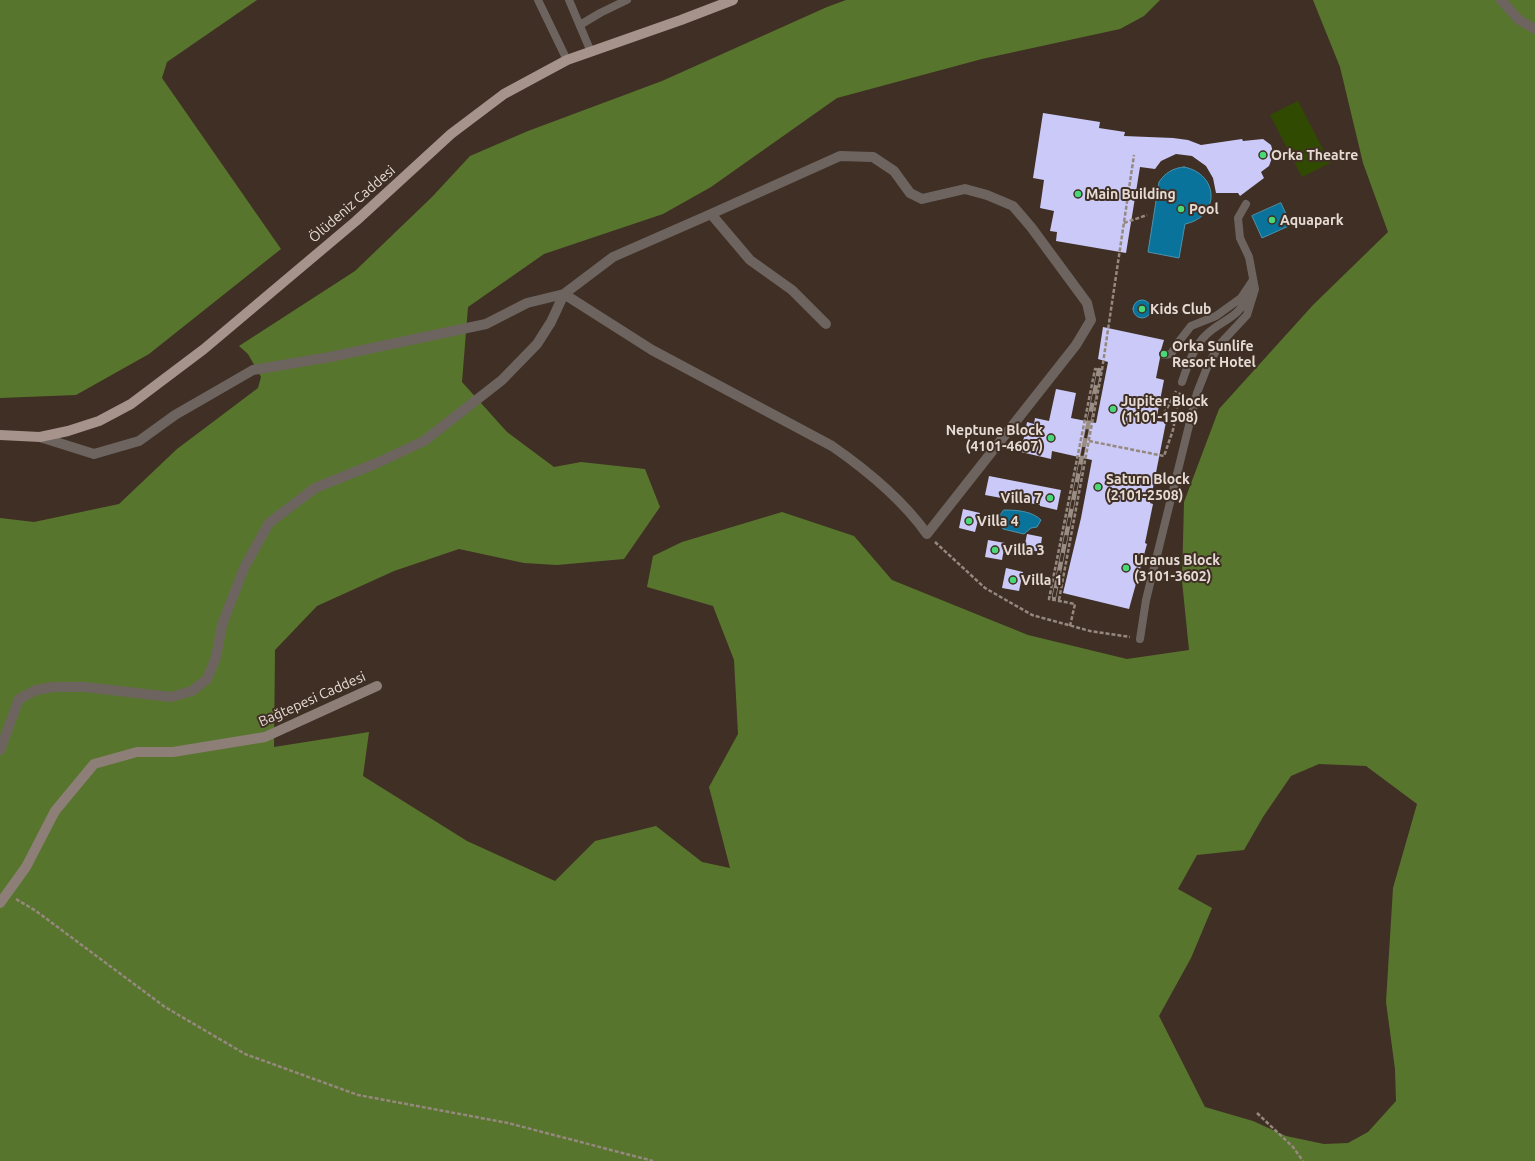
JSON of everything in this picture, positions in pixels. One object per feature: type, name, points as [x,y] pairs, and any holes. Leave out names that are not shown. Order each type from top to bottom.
[{"type":"main road","name":"Ölüdeniz Caddesi","points":[[0,436],[40,437],[68,431],[99,421],[131,404],[204,349],[356,221],[451,134],[504,94],[567,60],[733,0]]},
{"type":"street","points":[[1501,0],[1519,20],[1535,29]]},
{"type":"street","points":[[40,437],[94,454],[139,441],[176,415],[253,370],[330,357],[486,324],[527,303],[564,294],[612,257],[840,156],[872,157],[894,171],[910,193],[922,199],[965,189],[987,195],[1013,206],[1031,227],[1087,303],[1091,320],[1076,345],[927,534],[898,499],[858,464],[832,446],[652,350],[564,294]]},
{"type":"street","points":[[711,214],[750,260],[792,290],[826,324]]},
{"type":"street","points":[[0,750],[19,699],[36,690],[53,687],[85,687],[171,697],[192,691],[207,679],[216,657],[222,625],[244,568],[269,523],[315,488],[424,442],[502,380],[537,344],[551,322],[564,294]]},
{"type":"street","name":"Bağtepesi Caddesi","points":[[0,903],[26,867],[55,811],[94,764],[137,752],[173,752],[265,737],[377,686]]},
{"type":"lane","points":[[538,0],[567,60]]},
{"type":"lane","points":[[569,0],[591,52]]},
{"type":"lane","points":[[580,25],[600,13],[627,0]]},
{"type":"lane","points":[[1140,639],[1148,593],[1197,393],[1208,365],[1220,344],[1247,315],[1255,289],[1249,257],[1240,238],[1238,218],[1246,204]]},
{"type":"lane","points":[[1164,355],[1171,354],[1176,344],[1191,326],[1216,316],[1242,298],[1253,280]]},
{"type":"lane","points":[[1182,382],[1191,357],[1205,335],[1232,317],[1244,305],[1253,280]]},
{"type":"path","points":[[1058,600],[1102,370],[1134,155]]},
{"type":"path","points":[[1124,223],[1147,215]]},
{"type":"path","points":[[1070,626],[1075,604],[1049,599],[1095,369],[1102,370]]},
{"type":"path","points":[[1089,441],[1164,456],[1173,430],[1182,382]]},
{"type":"path","points":[[1136,413],[1163,416],[1182,382]]},
{"type":"path","points":[[927,534],[985,588],[1032,615],[1090,631],[1140,639]]},
{"type":"path","points":[[6,894],[36,911],[165,1007],[245,1054],[358,1095],[508,1123],[653,1161]]},
{"type":"path","points":[[1257,1113],[1293,1147],[1303,1161]]},
{"type":"green space","points":[[0,0],[257,0],[167,62],[162,78],[281,249],[149,354],[76,395],[0,398]]},
{"type":"green space","points":[[846,0],[1160,0],[1144,16],[1120,29],[982,59],[837,98],[711,187],[663,214],[544,254],[468,307],[462,382],[507,432],[554,467],[581,462],[645,469],[660,507],[624,559],[557,565],[524,563],[459,549],[394,571],[317,606],[275,650],[274,747],[369,732],[363,776],[467,841],[555,881],[595,841],[656,826],[702,862],[730,868],[709,787],[738,734],[734,660],[713,606],[647,587],[653,556],[682,542],[782,512],[854,536],[892,580],[1028,635],[1127,659],[1189,650],[1182,581],[1184,502],[1219,409],[1313,305],[1388,232],[1363,163],[1340,67],[1313,0],[1535,0],[1535,1161],[0,1161],[0,518],[34,522],[119,504],[177,449],[258,388],[261,377],[248,354],[239,346],[355,271],[432,197],[470,156],[528,131],[662,81],[827,7]],"holes":[[[1319,764],[1366,766],[1417,804],[1393,888],[1386,1002],[1395,1069],[1396,1101],[1368,1132],[1348,1143],[1324,1144],[1286,1136],[1253,1121],[1205,1107],[1159,1016],[1191,958],[1212,908],[1178,889],[1197,855],[1244,850],[1263,817],[1291,776]]]},
{"type":"green space","points":[[1298,101],[1330,163],[1302,177],[1270,115]]},
{"type":"water","name":"Pool","points":[[1184,167],[1196,171],[1204,178],[1209,186],[1211,196],[1210,205],[1205,213],[1196,220],[1185,224],[1179,258],[1148,252],[1159,182],[1164,176],[1176,168]]},
{"type":"water","name":"Aquapark","points":[[1281,203],[1291,225],[1262,238],[1252,216]]},
{"type":"water","name":"Kids Club","points":[[1142,300],[1148,303],[1151,309],[1148,315],[1142,318],[1136,315],[1133,309],[1136,303]]},
{"type":"water","points":[[1004,510],[1029,513],[1041,520],[1037,527],[1031,528],[1024,534],[1003,529],[999,517]]},
{"type":"building","points":[[1043,113],[1100,122],[1099,128],[1125,132],[1124,136],[1173,138],[1188,140],[1201,145],[1242,139],[1243,141],[1263,139],[1271,145],[1273,152],[1272,158],[1269,166],[1261,172],[1264,178],[1240,196],[1238,193],[1216,193],[1213,178],[1206,166],[1192,156],[1176,154],[1161,161],[1155,169],[1140,167],[1126,253],[1056,241],[1057,232],[1050,231],[1054,211],[1040,208],[1044,180],[1033,178]]},
{"type":"building","points":[[1103,327],[1164,340],[1159,353],[1160,358],[1156,378],[1164,380],[1156,421],[1166,422],[1150,503],[1153,504],[1145,543],[1147,544],[1129,609],[1063,593],[1081,518],[1092,460],[1052,451],[1051,459],[1021,452],[1027,422],[1034,424],[1035,418],[1049,421],[1056,389],[1076,393],[1071,418],[1096,423],[1108,362],[1098,359]]},
{"type":"building","points":[[989,476],[1061,490],[1057,510],[1040,505],[985,495]]},
{"type":"building","name":"Villa 4","points":[[963,509],[980,513],[975,532],[959,528]]},
{"type":"building","points":[[1027,534],[1042,537],[1040,552],[1024,549]]},
{"type":"building","name":"Villa 3","points":[[988,540],[1005,543],[1002,560],[985,557]]},
{"type":"building","name":"Villa 1","points":[[1006,568],[1023,572],[1019,591],[1002,588]]},
{"type":"railway","points":[[1054,597],[1099,370]]},
{"type":"place","name":"Orka Theatre","points":[[1263,155]]},
{"type":"place","name":"Main Building","points":[[1078,194]]},
{"type":"place","name":"Pool","points":[[1181,209]]},
{"type":"place","name":"Aquapark","points":[[1272,220]]},
{"type":"place","name":"Kids Club","points":[[1142,309]]},
{"type":"place","name":"Orka Sunlife Resort Hotel","points":[[1164,354]]},
{"type":"place","name":"Jupiter Block (1101-1508)","points":[[1113,409]]},
{"type":"place","name":"Neptune Block (4101-4607)","points":[[1051,438]]},
{"type":"place","name":"Saturn Block (2101-2508)","points":[[1098,487]]},
{"type":"place","name":"Villa 7","points":[[1050,498]]},
{"type":"place","name":"Villa 4","points":[[969,521]]},
{"type":"place","name":"Villa 3","points":[[995,550]]},
{"type":"place","name":"Uranus Block (3101-3602)","points":[[1126,568]]},
{"type":"place","name":"Villa 1","points":[[1013,580]]}]
